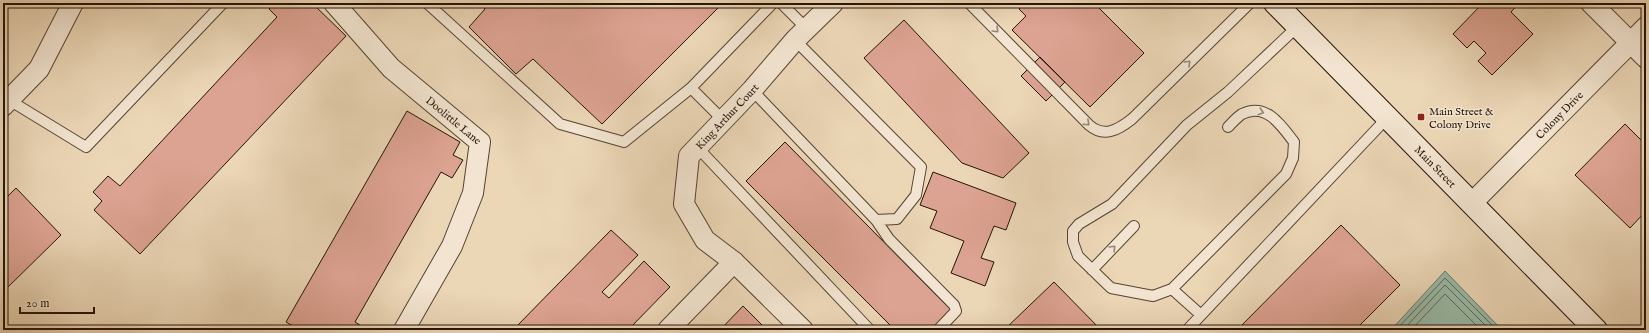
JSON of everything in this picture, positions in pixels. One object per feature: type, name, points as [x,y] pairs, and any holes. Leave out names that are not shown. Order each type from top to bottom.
[{"type":"main road","name":"Main Street","points":[[1275,3],[1596,330]]},
{"type":"street","points":[[6,103],[39,69],[73,3]]},
{"type":"street","name":"Doolittle Lane","points":[[334,3],[391,68],[480,142],[473,193],[452,246],[404,330]]},
{"type":"street","name":"King Arthur Court","points":[[804,330],[734,262],[705,240],[684,204],[689,156],[752,90],[801,35],[833,3]]},
{"type":"street","points":[[1592,3],[1646,58]]},
{"type":"street","name":"Colony Drive","points":[[1472,204],[1646,27]]},
{"type":"street","points":[[668,330],[734,262]]},
{"type":"lane","points":[[6,103],[86,147],[223,3]]},
{"type":"lane","points":[[427,3],[560,124],[624,142],[691,88],[773,3]]},
{"type":"lane","points":[[781,3],[801,35],[921,167],[916,195],[897,219],[876,220]]},
{"type":"lane","points":[[969,3],[1089,125],[1095,130],[1101,132],[1109,132],[1132,119],[1250,3]]},
{"type":"lane","points":[[1228,127],[1241,115],[1255,110],[1266,113],[1280,124],[1294,142],[1293,158],[1286,174],[1172,289],[1154,296],[1111,288],[1078,256],[1073,242],[1073,231],[1079,224],[1112,204],[1187,125],[1228,92],[1298,26]]},
{"type":"lane","points":[[691,88],[724,120]]},
{"type":"lane","points":[[752,90],[876,220],[889,239],[954,305],[956,311],[938,330]]},
{"type":"lane","points":[[1188,330],[1387,118]]},
{"type":"lane","points":[[698,148],[870,330]]},
{"type":"lane","points":[[1092,270],[1134,226]]},
{"type":"lane","points":[[1172,289],[1201,315]]},
{"type":"water","points":[[1445,271],[1502,330],[1391,330]]},
{"type":"building","points":[[274,3],[312,3],[346,36],[140,254],[94,210],[102,201],[93,192],[108,176],[120,186],[277,17],[269,9]]},
{"type":"building","points":[[479,3],[723,3],[602,124],[533,59],[516,74],[469,27],[485,9]]},
{"type":"building","points":[[1025,3],[1094,3],[1144,53],[1090,107],[1012,30],[1026,16],[1019,9]]},
{"type":"building","points":[[1483,3],[1519,3],[1511,12],[1533,34],[1492,75],[1478,61],[1486,53],[1474,41],[1467,48],[1453,34]]},
{"type":"building","points":[[904,20],[1029,153],[1003,178],[962,163],[864,58]]},
{"type":"building","points":[[1040,57],[1065,82],[1046,101],[1021,76]]},
{"type":"building","points":[[407,111],[460,142],[453,155],[463,160],[452,178],[441,172],[355,322],[366,330],[300,330],[286,322]]},
{"type":"building","points":[[1625,124],[1646,145],[1646,211],[1630,228],[1575,175]]},
{"type":"building","points":[[785,142],[951,310],[931,330],[895,330],[746,181]]},
{"type":"building","points":[[933,172],[1016,203],[1006,230],[994,226],[981,258],[994,262],[985,286],[951,273],[964,241],[930,228],[937,211],[920,205]]},
{"type":"building","points":[[16,188],[61,235],[3,292],[3,201]]},
{"type":"building","points":[[1341,225],[1400,285],[1355,330],[1237,330]]},
{"type":"building","points":[[611,230],[638,255],[602,292],[609,298],[644,261],[670,287],[628,330],[513,330]]},
{"type":"building","points":[[1054,282],[1101,330],[1004,330]]},
{"type":"building","points":[[743,306],[767,330],[720,330]]},
{"type":"place","name":"Main Street & Colony Drive","points":[[1421,117]]}]
